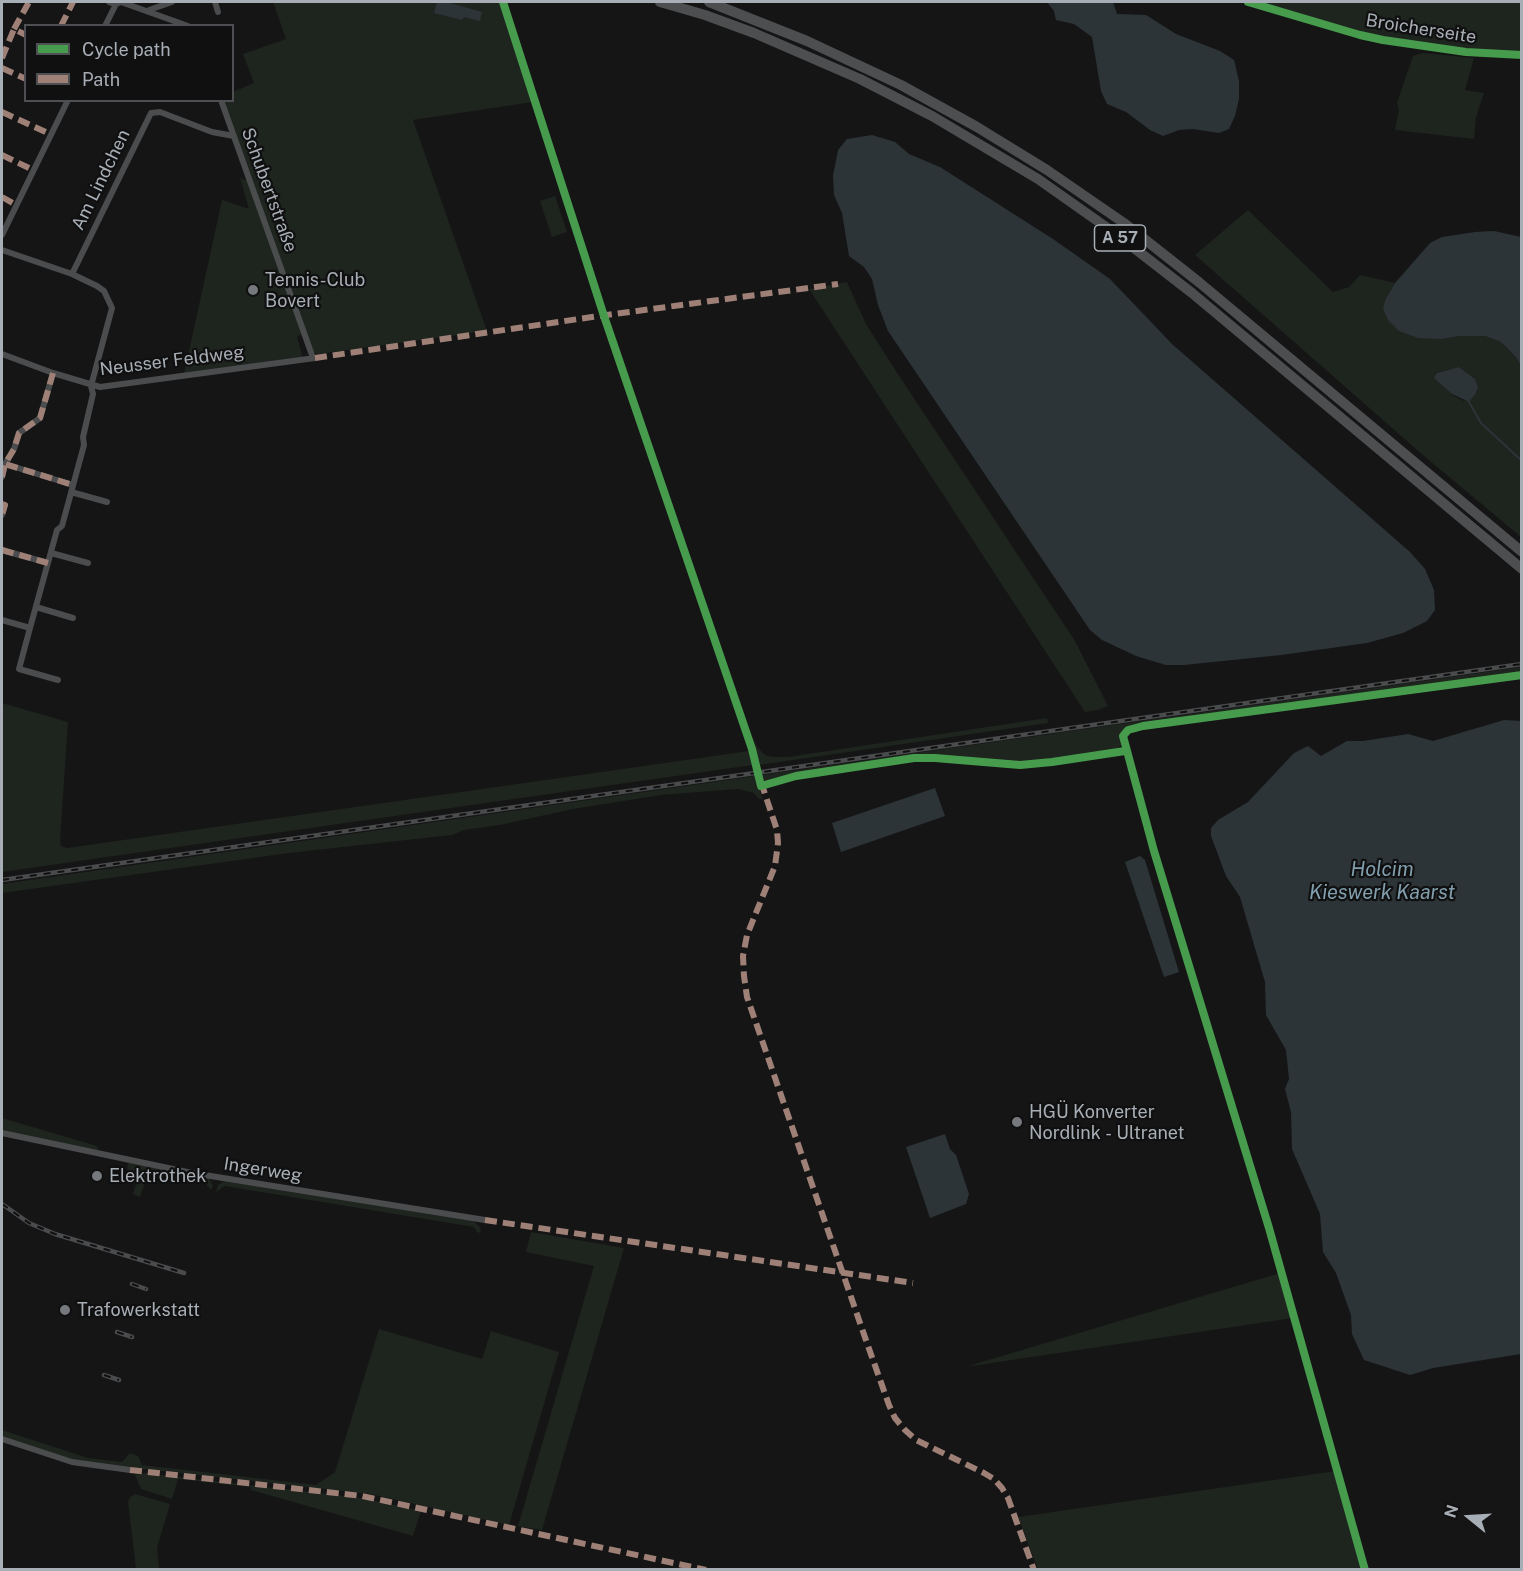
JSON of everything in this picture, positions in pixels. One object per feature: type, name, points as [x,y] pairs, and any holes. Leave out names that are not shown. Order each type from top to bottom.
[{"type":"highway","name":"A 57","points":[[660,2],[754,33],[860,79],[932,116],[1038,179],[1116,234],[1192,293],[1521,568]]},
{"type":"highway","name":"A 57","points":[[709,2],[807,40],[901,85],[977,127],[1047,170],[1124,223],[1200,283],[1521,552]]},
{"type":"street","points":[[109,2],[116,4],[121,2],[149,10],[183,24]]},
{"type":"street","points":[[149,10],[172,2]]},
{"type":"street","points":[[215,2],[218,12]]},
{"type":"street","name":"Broicherseite","points":[[1248,2],[1383,40],[1466,52],[1521,55]]},
{"type":"street","points":[[106,24],[116,4]]},
{"type":"street","points":[[2,235],[67,102]]},
{"type":"street","name":"Schubertstraße","points":[[222,102],[314,358]]},
{"type":"street","name":"Am Lindchen","points":[[72,274],[151,113],[160,112],[212,132],[234,136]]},
{"type":"street","points":[[2,250],[89,281],[104,291],[112,308],[91,386],[93,394],[82,437],[84,445],[62,526],[57,530],[19,669],[58,680]]},
{"type":"street","name":"Neusser Feldweg","points":[[2,354],[91,386],[111,387],[314,358]]},
{"type":"street","points":[[2,477],[5,464],[14,449],[19,433],[40,418],[53,373]]},
{"type":"street","points":[[5,464],[73,484]]},
{"type":"street","points":[[71,492],[107,501]]},
{"type":"street","points":[[2,504],[4,505],[2,515]]},
{"type":"street","points":[[2,550],[48,563]]},
{"type":"street","points":[[51,553],[88,563]]},
{"type":"street","points":[[36,607],[74,618]]},
{"type":"street","points":[[2,620],[30,628]]},
{"type":"street","name":"Ingerweg","points":[[2,1133],[192,1173],[485,1220]]},
{"type":"street","points":[[2,1439],[72,1462],[130,1470]]},
{"type":"shaded area","points":[[273,2],[501,2],[533,102],[413,120],[487,331],[318,354],[312,351],[223,102],[234,102],[234,92],[254,83],[243,54],[286,39]]},
{"type":"shaded area","points":[[1251,2],[1521,2],[1521,52],[1488,51],[1384,40]]},
{"type":"shaded area","points":[[1423,53],[1474,58],[1465,90],[1484,93],[1476,117],[1474,139],[1395,130],[1399,110],[1397,103],[1413,56]]},
{"type":"shaded area","name":"Tennis-Club Bovert","points":[[240,178],[248,181],[302,334],[297,337],[302,355],[184,374],[222,200],[249,209]]},
{"type":"shaded area","points":[[555,196],[567,232],[552,237],[540,201]]},
{"type":"shaded area","points":[[1248,210],[1333,292],[1349,287],[1360,275],[1395,283],[1386,298],[1443,339],[1459,336],[1485,336],[1501,342],[1516,357],[1521,366],[1521,537],[1424,456],[1195,255]],"holes":[[[1459,367],[1475,379],[1478,387],[1476,393],[1464,401],[1452,395],[1437,373]]]},
{"type":"shaded area","points":[[847,282],[866,324],[1075,641],[1108,706],[1085,712],[809,289]]},
{"type":"shaded area","points":[[1521,667],[1521,672],[1133,725],[1122,732],[1121,745],[1117,750],[1053,761],[1020,764],[914,756],[817,770],[768,782],[763,780],[762,775]]},
{"type":"shaded area","points":[[2,703],[68,722],[60,840],[61,846],[67,848],[749,751],[753,765],[2,872]]},
{"type":"shaded area","points":[[1047,718],[1048,723],[759,765],[748,729],[758,748],[765,755],[788,757]]},
{"type":"shaded area","points":[[755,776],[763,800],[754,793],[738,789],[661,795],[573,809],[500,825],[464,830],[452,835],[289,853],[2,893],[2,884]]},
{"type":"shaded area","points":[[2,1118],[97,1146],[100,1154],[2,1132]]},
{"type":"shaded area","points":[[128,1162],[209,1178],[213,1186],[211,1190],[205,1183],[148,1173],[140,1197],[133,1194],[139,1175],[134,1174],[130,1177],[127,1174]]},
{"type":"shaded area","points":[[226,1180],[471,1219],[481,1228],[480,1233],[474,1227],[225,1186],[216,1192],[218,1185]]},
{"type":"shaded area","points":[[531,1232],[624,1248],[542,1530],[518,1526],[594,1266],[526,1252]]},
{"type":"shaded area","points":[[1280,1273],[1293,1318],[965,1367]]},
{"type":"shaded area","points":[[379,1329],[482,1359],[491,1331],[559,1352],[509,1525],[370,1494],[72,1461],[2,1438],[2,1430],[88,1458],[122,1462],[130,1453],[138,1456],[142,1465],[316,1485],[335,1472]]},
{"type":"shaded area","points":[[1336,1471],[1364,1569],[1038,1569],[1018,1517]]},
{"type":"shaded area","points":[[144,1473],[362,1498],[421,1511],[413,1536],[251,1490],[251,1487],[178,1479],[172,1499],[141,1489],[135,1475]]},
{"type":"shaded area","points":[[135,1494],[170,1504],[157,1548],[159,1569],[136,1569],[128,1502]]},
{"type":"water","points":[[437,2],[447,2],[482,12],[480,21],[464,17],[462,20],[434,13]]},
{"type":"water","points":[[1047,2],[1113,2],[1117,14],[1146,15],[1176,34],[1220,51],[1234,60],[1239,81],[1239,99],[1229,129],[1219,133],[1193,129],[1179,130],[1163,136],[1150,130],[1126,112],[1107,104],[1101,91],[1092,37],[1074,24],[1056,20],[1054,11]]},
{"type":"water","points":[[872,135],[895,142],[909,154],[940,167],[1053,239],[1110,279],[1172,344],[1410,552],[1425,569],[1434,590],[1435,610],[1427,621],[1403,633],[1367,643],[1184,665],[1166,665],[1136,656],[1102,640],[1090,630],[888,331],[878,305],[872,279],[864,267],[849,256],[842,213],[834,195],[833,176],[838,150],[847,139]]},
{"type":"water","points":[[1494,231],[1521,237],[1521,366],[1516,357],[1501,342],[1485,336],[1418,338],[1399,331],[1388,320],[1383,309],[1386,298],[1395,283],[1430,243],[1442,237]]},
{"type":"water","points":[[1459,367],[1475,379],[1478,387],[1469,402],[1452,394],[1434,378],[1437,373]]},
{"type":"water","name":"Holcim Kieswerk Kaarst","points":[[1504,720],[1522,721],[1521,1354],[1433,1368],[1410,1375],[1364,1360],[1352,1334],[1351,1315],[1336,1273],[1323,1252],[1320,1214],[1292,1149],[1291,1112],[1285,1089],[1289,1079],[1286,1050],[1266,1015],[1265,982],[1240,897],[1226,876],[1211,836],[1211,828],[1218,820],[1248,802],[1294,753],[1308,746],[1321,756],[1347,741],[1363,741],[1408,734],[1433,741]]},
{"type":"water","points":[[935,788],[945,816],[841,852],[832,823]]},
{"type":"water","points":[[1140,856],[1145,860],[1179,972],[1164,977],[1125,862]]},
{"type":"water","points":[[945,1134],[950,1149],[956,1155],[969,1194],[966,1204],[930,1218],[906,1147]]},
{"type":"waterway","points":[[1469,402],[1481,423],[1522,461]]},
{"type":"railway","points":[[2,880],[1522,664]]},
{"type":"railway","points":[[2,1204],[29,1223],[55,1234],[184,1273]]},
{"type":"railway","points":[[132,1284],[146,1289]]},
{"type":"railway","points":[[117,1332],[132,1337]]},
{"type":"railway","points":[[104,1375],[119,1380]]},
{"type":"marked path","points":[[14,29],[29,2]]},
{"type":"marked path","points":[[62,24],[73,2]]},
{"type":"marked path","points":[[2,58],[14,29],[24,34]]},
{"type":"marked path","points":[[2,68],[24,78]]},
{"type":"marked path","points":[[2,112],[50,134]]},
{"type":"marked path","points":[[2,155],[33,170]]},
{"type":"marked path","points":[[2,197],[16,205]]},
{"type":"marked path","points":[[315,358],[838,284]]},
{"type":"marked path","points":[[53,373],[40,418],[19,433],[14,449],[5,464],[73,485]]},
{"type":"marked path","points":[[2,477],[5,464]]},
{"type":"marked path","points":[[2,504],[5,505],[2,515]]},
{"type":"marked path","points":[[2,550],[48,563]]},
{"type":"marked path","points":[[761,782],[777,830],[778,843],[775,866],[747,935],[743,956],[747,997],[895,1418],[916,1440],[994,1479],[1008,1498],[1034,1570]]},
{"type":"marked path","points":[[485,1220],[913,1283]]},
{"type":"marked path","points":[[130,1470],[362,1496],[706,1570]]},
{"type":"cycle path","points":[[503,2],[604,316],[752,749],[761,786],[796,776],[914,758],[1020,765],[1125,751]]},
{"type":"cycle path","points":[[1248,2],[1383,40],[1466,52],[1522,55]]},
{"type":"cycle path","points":[[1365,1570],[1269,1228],[1154,851],[1123,736],[1128,730],[1143,726],[1522,675]]},
{"type":"place","name":"Tennis-Club Bovert","points":[[253,290]]},
{"type":"place","name":"HGÜ Konverter Nordlink - Ultranet","points":[[1017,1122]]},
{"type":"place","name":"Elektrothek","points":[[97,1176]]},
{"type":"place","name":"Trafowerkstatt","points":[[65,1310]]}]
